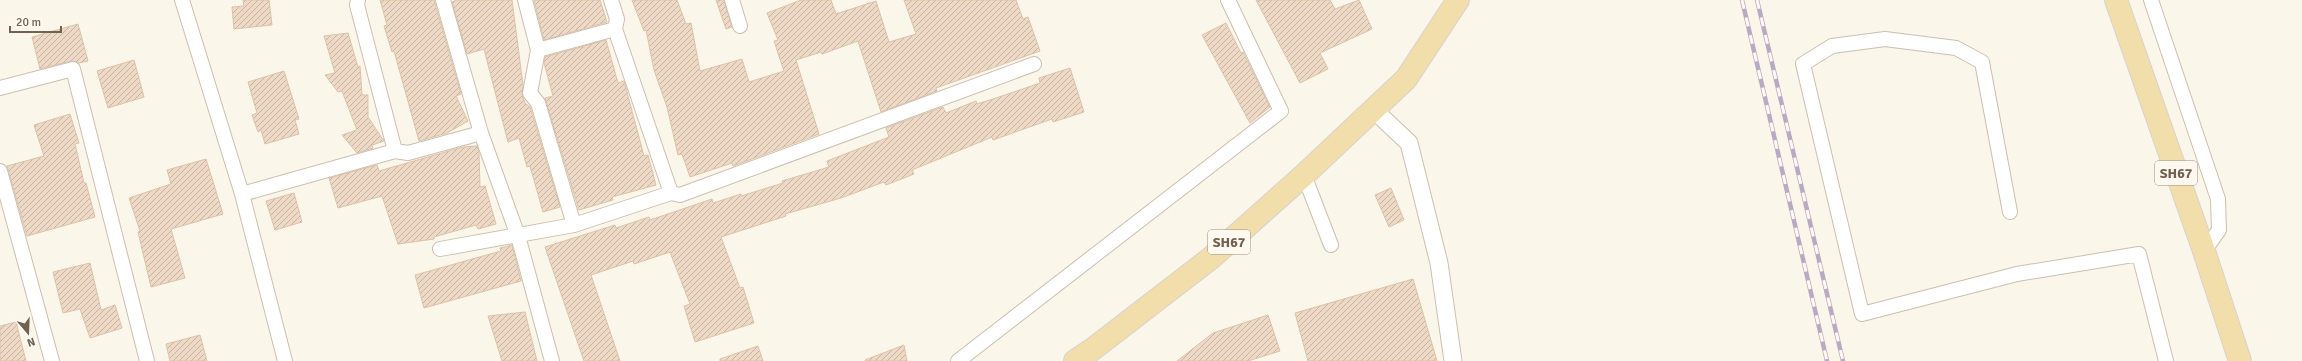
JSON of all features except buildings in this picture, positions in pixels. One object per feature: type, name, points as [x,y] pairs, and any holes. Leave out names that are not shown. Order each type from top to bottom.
[{"type":"main road","name":"SH67","points":[[1373,109],[1442,0]]},
{"type":"main road","name":"SH67","points":[[1074,361],[1093,349],[1211,258],[1304,175],[1406,79],[1458,0]]},
{"type":"main road","name":"SH67","points":[[2107,0],[2148,94]]},
{"type":"main road","name":"SH67","points":[[2116,0],[2204,251],[2240,361]]},
{"type":"main road","name":"SH67","points":[[2204,251],[2256,361]]},
{"type":"street","points":[[182,0],[242,194],[285,361]]},
{"type":"street","points":[[358,0],[357,4],[395,151]]},
{"type":"street","points":[[443,0],[481,134],[518,236],[552,361]]},
{"type":"street","points":[[525,0],[538,50],[530,93],[538,103],[574,225]]},
{"type":"street","points":[[611,0],[617,19],[615,29],[671,193]]},
{"type":"street","points":[[732,0],[740,26]]},
{"type":"street","points":[[958,361],[1281,111],[1228,0]]},
{"type":"street","points":[[2150,0],[2218,199],[2219,230],[2204,251]]},
{"type":"street","points":[[538,50],[615,29]]},
{"type":"street","points":[[2010,212],[1982,62],[1956,48],[1885,39],[1832,46],[1803,64],[1862,314],[2017,274],[2139,254],[2166,361]]},
{"type":"street","points":[[440,249],[574,225],[671,193],[680,195],[1034,64]]},
{"type":"street","points":[[0,88],[73,69],[147,361]]},
{"type":"street","points":[[1373,109],[1409,143],[1439,263],[1453,361]]},
{"type":"street","points":[[242,194],[395,151],[408,153],[481,134]]},
{"type":"street","points":[[0,171],[52,361]]},
{"type":"street","points":[[1304,175],[1331,245]]},
{"type":"railway","points":[[1742,0],[1827,361]]},
{"type":"railway","points":[[1757,0],[1843,361]]}]
